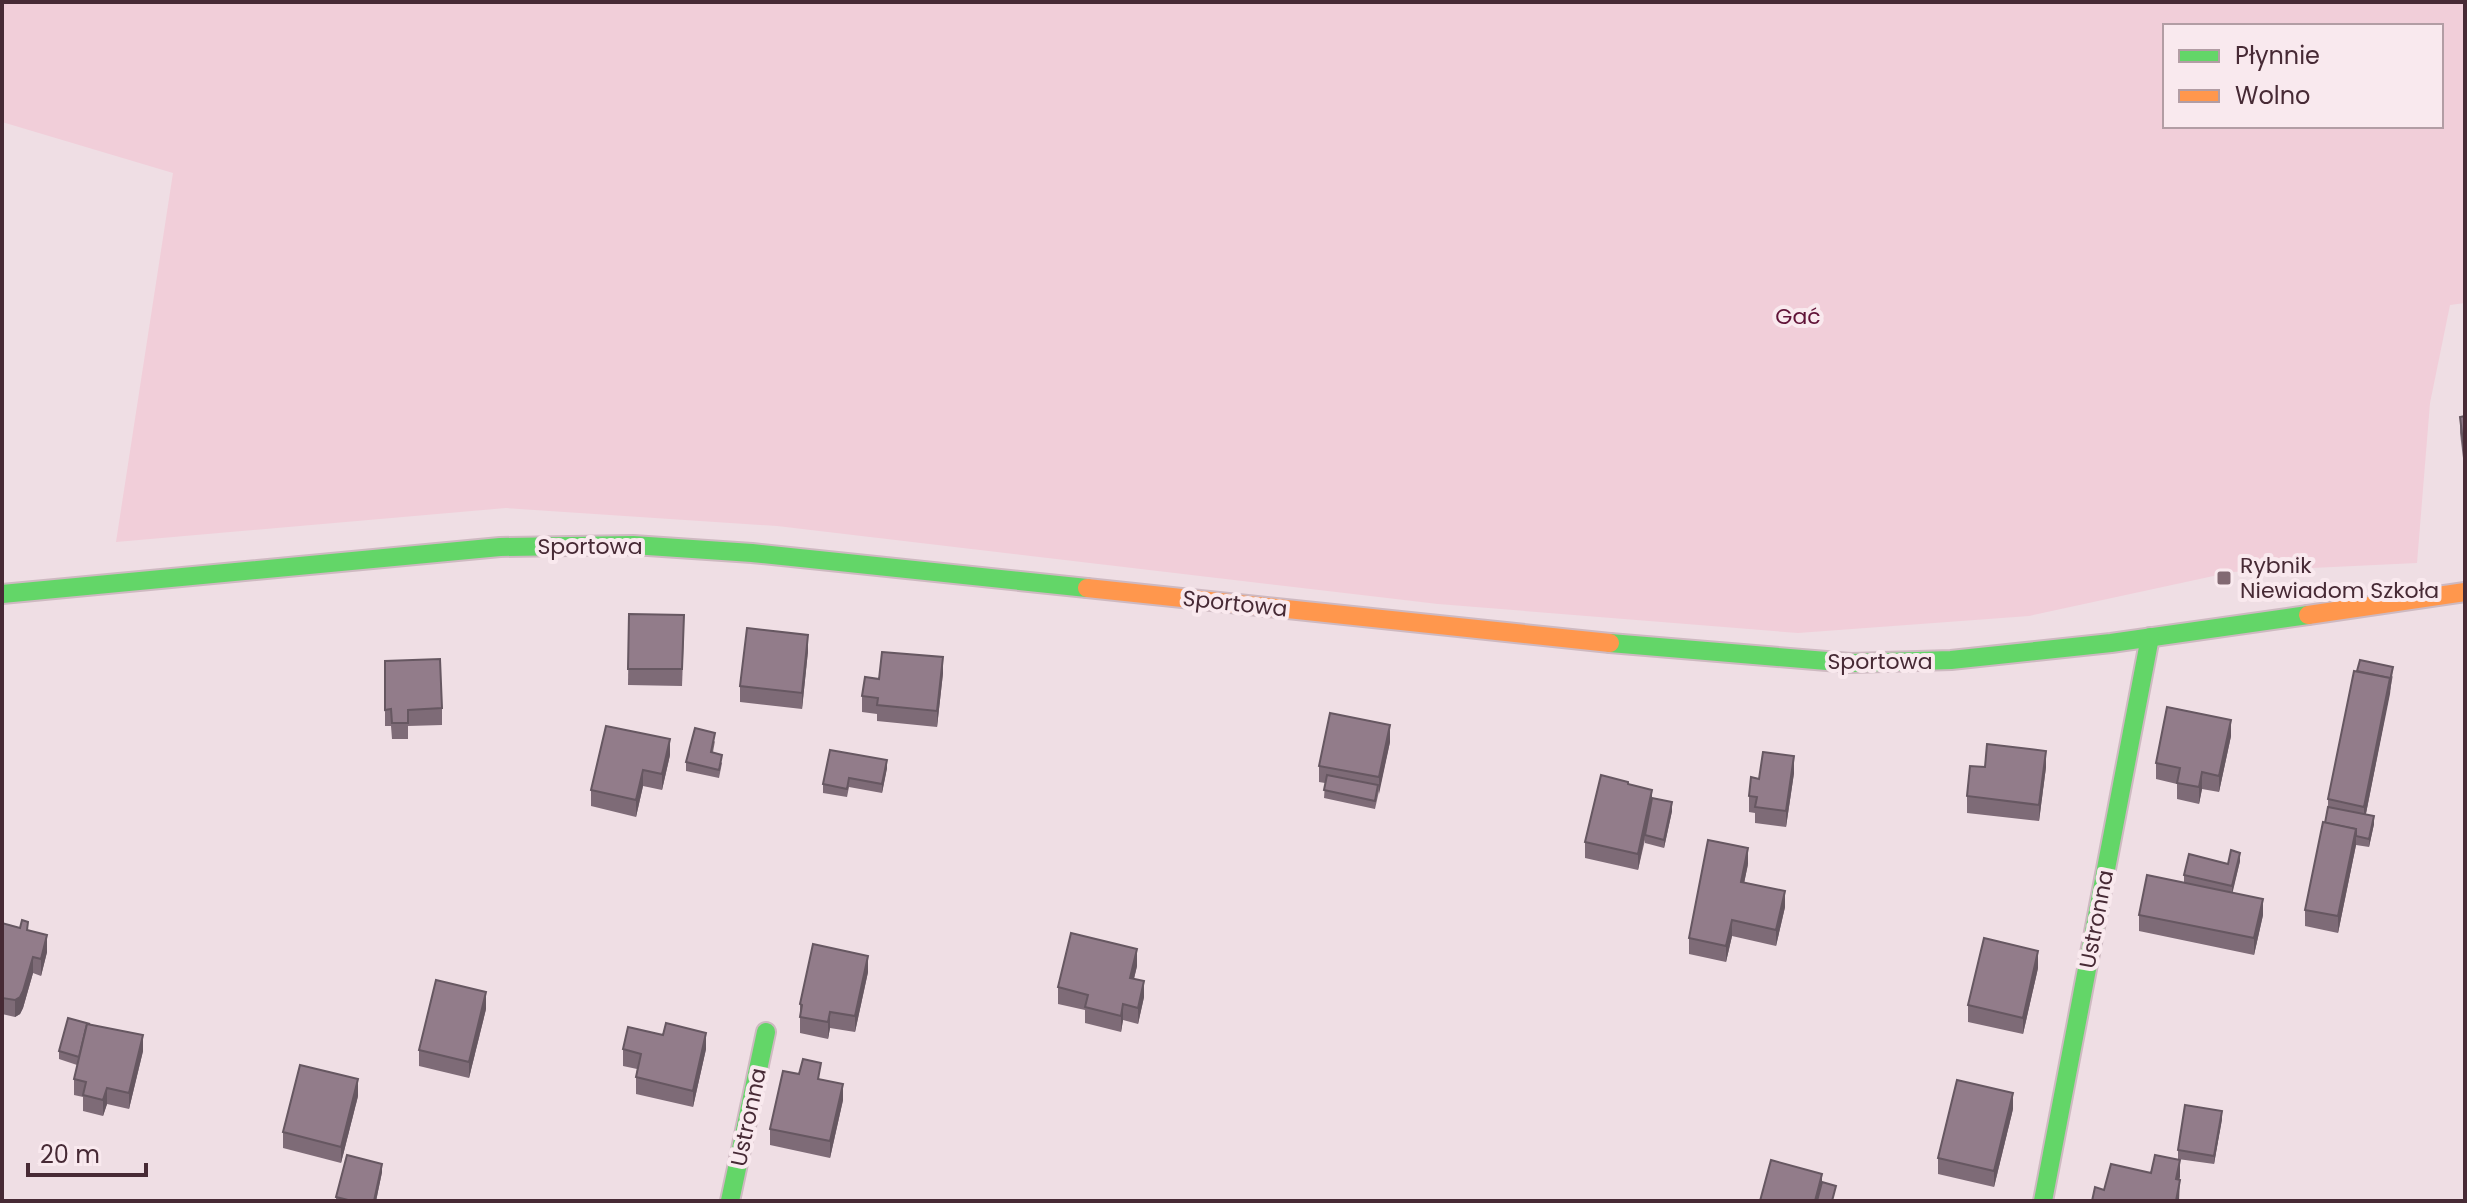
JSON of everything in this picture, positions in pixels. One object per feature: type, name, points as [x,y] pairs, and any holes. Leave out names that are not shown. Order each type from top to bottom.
[{"type":"main road","name":"Sportowa","points":[[2,594],[458,549],[567,544],[633,545],[752,553],[1650,647],[1832,662],[1914,663],[1996,657],[2465,592]]},
{"type":"main road","name":"Ustronna","points":[[2043,1201],[2150,637]]},
{"type":"main road","name":"Ustronna","points":[[730,1201],[766,1032]]},
{"type":"green space","name":"Gać","points":[[2,2],[2465,2],[2465,303],[2450,305],[2430,403],[2417,563],[2232,572],[2029,616],[1798,633],[1438,604],[777,526],[506,508],[116,542],[173,173],[2,122]]},
{"type":"building","points":[[2465,416],[2465,459],[2460,417]]},
{"type":"building","points":[[629,614],[684,615],[682,669],[628,669]]},
{"type":"building","points":[[747,628],[808,635],[802,693],[740,686]]},
{"type":"building","points":[[882,652],[943,657],[937,711],[877,705],[878,698],[862,696],[865,677],[879,679]]},
{"type":"building","points":[[440,659],[442,708],[408,710],[408,723],[392,723],[391,709],[385,710],[385,661]]},
{"type":"building","points":[[2360,660],[2393,667],[2390,680],[2357,671]]},
{"type":"building","points":[[2354,671],[2390,678],[2364,807],[2328,799]]},
{"type":"building","points":[[2167,707],[2231,720],[2219,776],[2202,772],[2199,787],[2177,783],[2180,768],[2156,763]]},
{"type":"building","points":[[1330,713],[1390,725],[1379,777],[1319,766]]},
{"type":"building","points":[[606,726],[670,739],[662,774],[643,770],[636,800],[591,790]]},
{"type":"building","points":[[695,728],[715,733],[711,752],[722,755],[719,770],[686,762]]},
{"type":"building","points":[[1987,744],[2046,751],[2039,805],[1967,796],[1970,766],[1985,767]]},
{"type":"building","points":[[830,750],[887,760],[882,784],[849,778],[847,789],[823,784]]},
{"type":"building","points":[[1763,752],[1794,756],[1786,811],[1755,807],[1757,797],[1749,796],[1751,777],[1759,779]]},
{"type":"building","points":[[1327,775],[1378,785],[1375,801],[1324,790]]},
{"type":"building","points":[[1601,775],[1652,790],[1638,854],[1585,842]]},
{"type":"building","points":[[1652,798],[1672,802],[1664,840],[1645,835]]},
{"type":"building","points":[[2328,807],[2374,816],[2369,839],[2356,836],[2356,829],[2325,823]]},
{"type":"building","points":[[2323,822],[2356,829],[2338,916],[2305,910]]},
{"type":"building","points":[[1708,840],[1748,848],[1741,882],[1785,891],[1776,930],[1732,920],[1726,946],[1689,938]]},
{"type":"building","points":[[2231,850],[2240,853],[2232,886],[2184,875],[2189,854],[2228,864]]},
{"type":"building","points":[[2147,875],[2263,899],[2254,938],[2139,915]]},
{"type":"building","points":[[22,920],[28,922],[27,930],[47,935],[41,959],[33,957],[20,997],[15,1000],[2,998],[2,923],[20,928]]},
{"type":"building","points":[[1071,933],[1137,949],[1130,978],[1144,981],[1138,1008],[1123,1004],[1121,1016],[1085,1007],[1088,995],[1058,987]]},
{"type":"building","points":[[1984,938],[2038,951],[2023,1018],[1968,1005]]},
{"type":"building","points":[[813,944],[868,956],[855,1016],[830,1012],[828,1022],[800,1017]]},
{"type":"building","points":[[436,980],[486,992],[469,1062],[419,1050]]},
{"type":"building","points":[[68,1018],[90,1024],[87,1024],[79,1057],[59,1051]]},
{"type":"building","points":[[666,1023],[706,1033],[693,1091],[636,1077],[641,1054],[623,1049],[628,1027],[663,1035]]},
{"type":"building","points":[[87,1024],[143,1035],[129,1093],[107,1088],[103,1100],[83,1095],[86,1082],[74,1079]]},
{"type":"building","points":[[803,1059],[821,1063],[818,1079],[843,1084],[830,1141],[770,1129],[783,1071],[799,1074]]},
{"type":"building","points":[[300,1065],[358,1079],[341,1147],[283,1132]]},
{"type":"building","points":[[1957,1080],[2013,1093],[1994,1171],[1938,1158]]},
{"type":"building","points":[[2185,1105],[2222,1111],[2214,1156],[2178,1150]]},
{"type":"building","points":[[347,1155],[382,1164],[374,1201],[336,1197]]},
{"type":"building","points":[[2155,1155],[2180,1160],[2176,1201],[2092,1201],[2095,1187],[2104,1190],[2111,1164],[2151,1173]]},
{"type":"building","points":[[1771,1160],[1822,1174],[1815,1201],[1760,1201]]},
{"type":"building","points":[[1822,1182],[1836,1186],[1832,1201],[1817,1201]]},
{"type":"traffic: fast","points":[[2,594],[500,547],[633,545],[752,553],[1087,588]]},
{"type":"traffic: fast","points":[[1610,643],[1851,663],[1951,660],[2111,643],[2308,615]]},
{"type":"traffic: fast","points":[[2043,1201],[2150,637]]},
{"type":"traffic: fast","points":[[730,1201],[766,1032]]},
{"type":"traffic: slow","points":[[1087,588],[1610,643]]},
{"type":"traffic: slow","points":[[2308,615],[2465,592]]},
{"type":"place","name":"Rybnik Niewiadom Szkoła","points":[[2224,578]]}]
